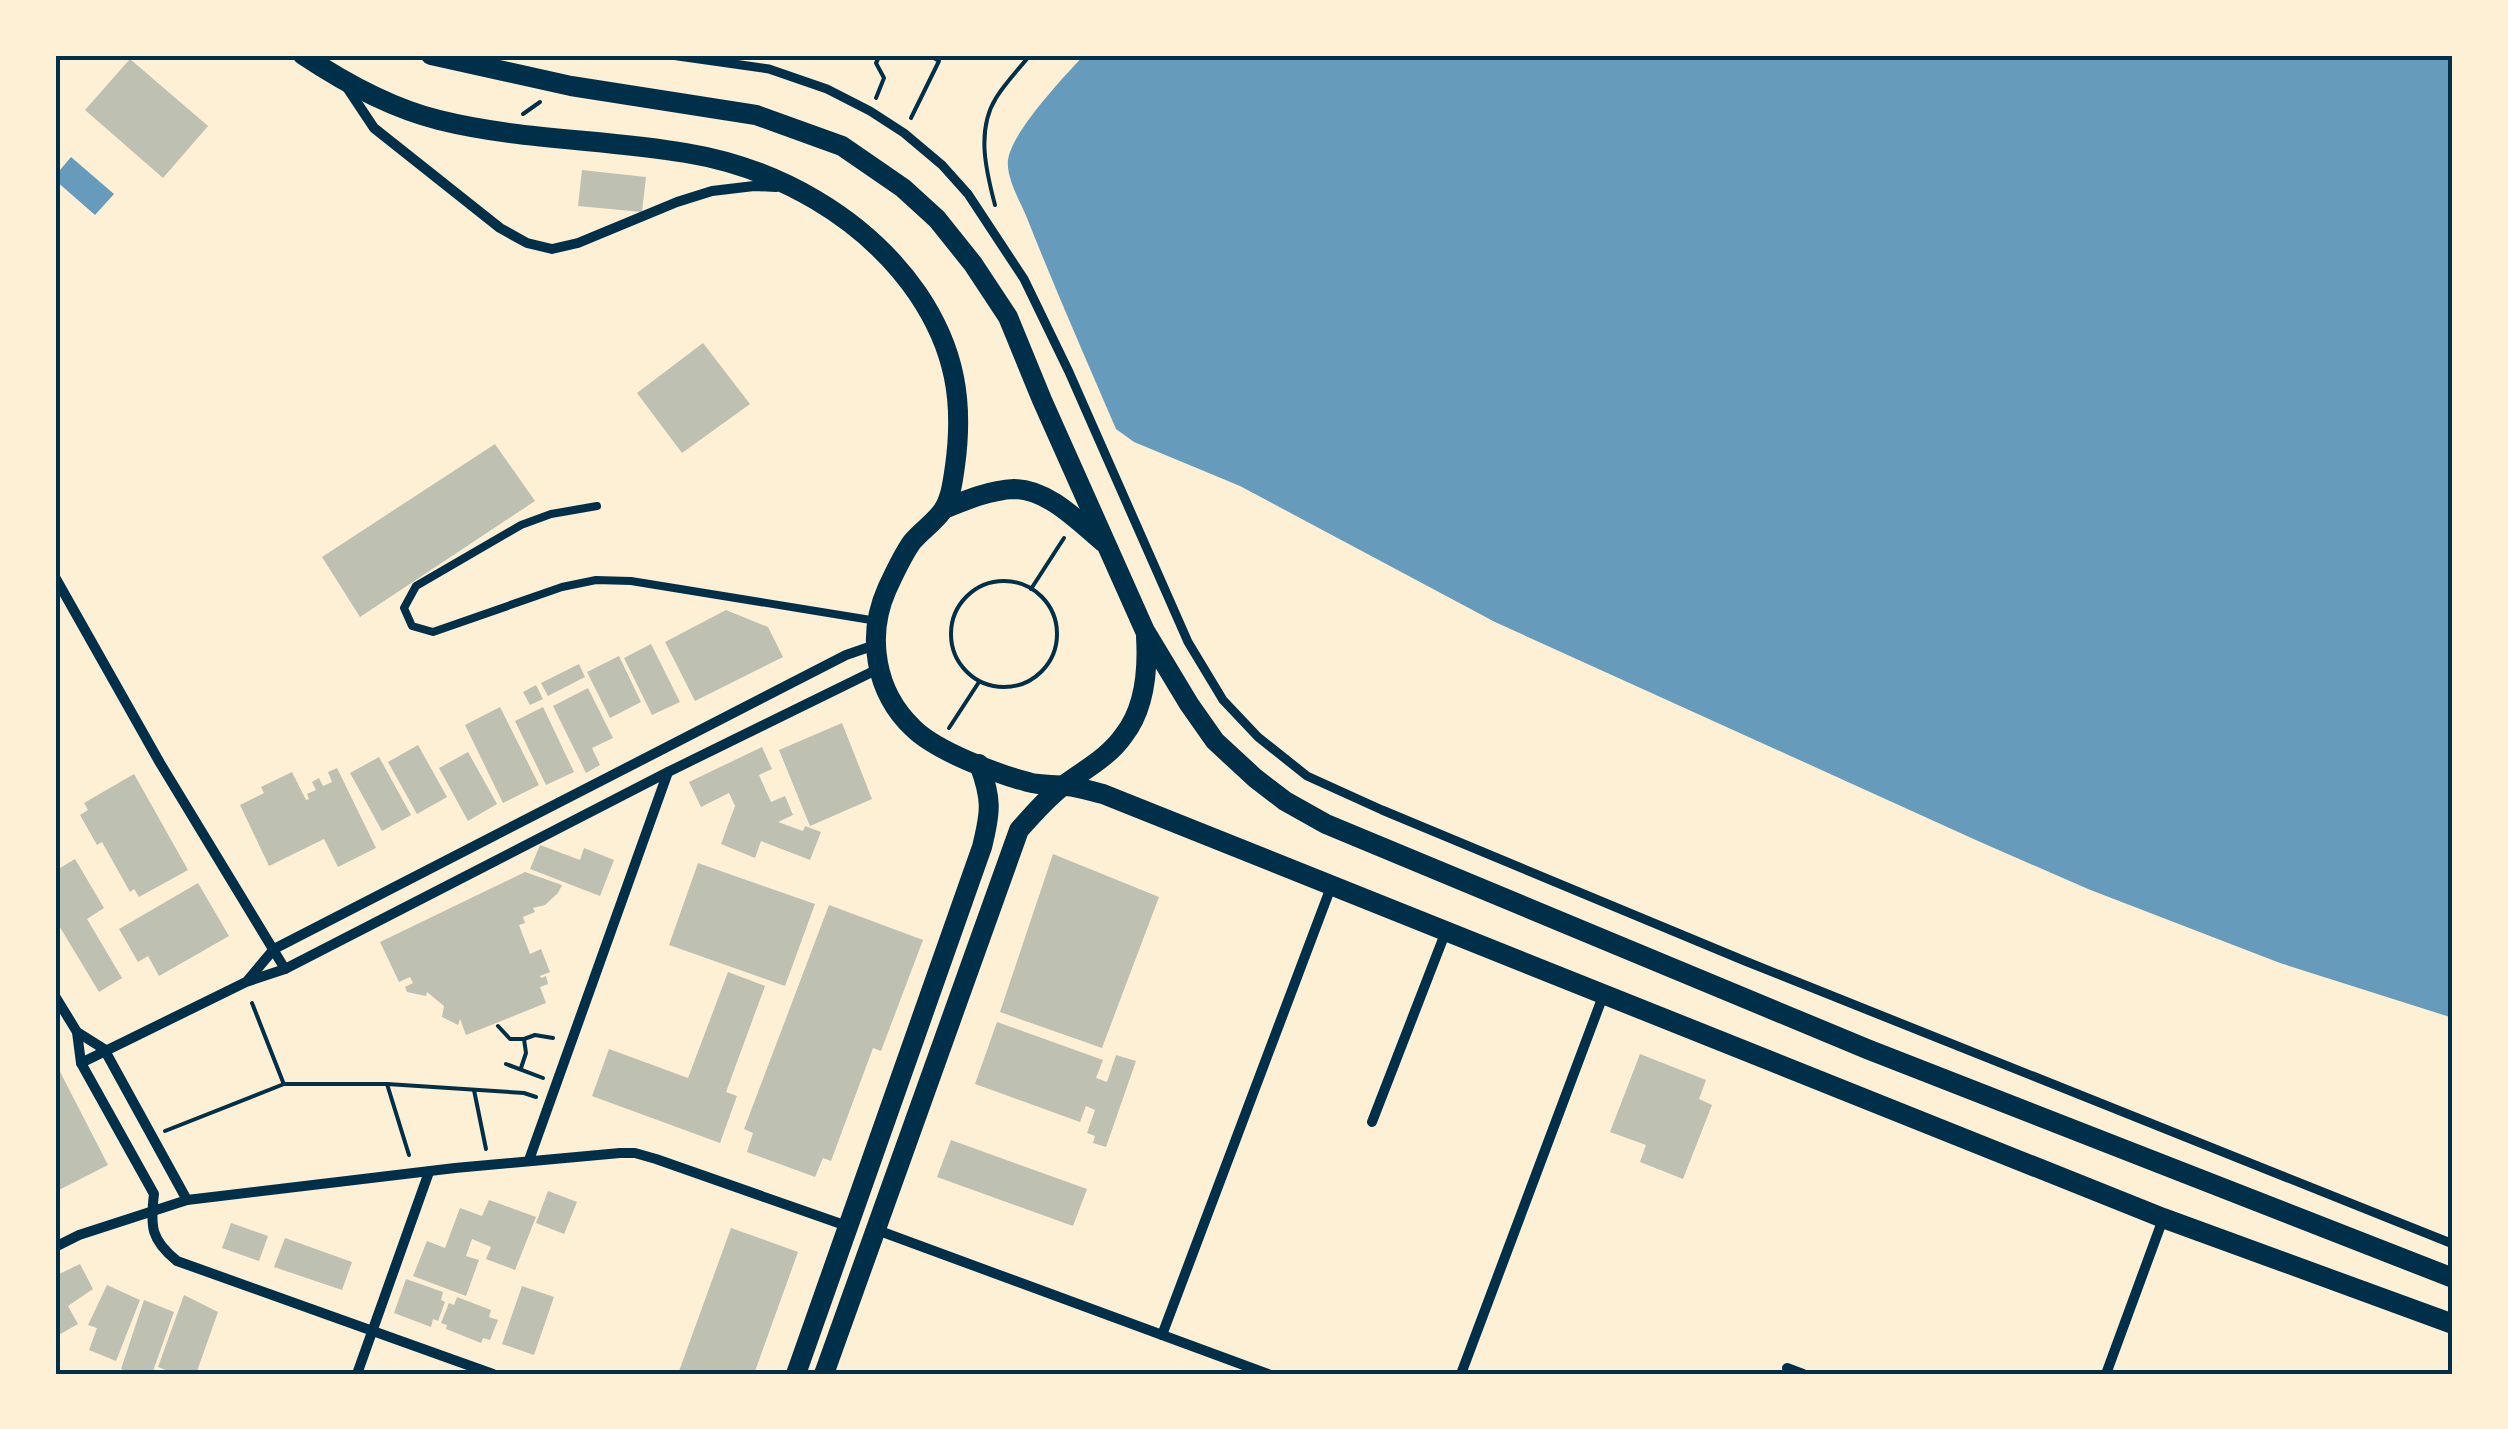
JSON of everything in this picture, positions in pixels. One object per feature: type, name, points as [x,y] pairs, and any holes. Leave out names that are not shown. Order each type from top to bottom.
[{"type":"main road","points":[[303,55],[343,81],[438,120],[686,153],[731,163],[794,187],[834,210],[870,239],[917,293],[941,332],[954,368],[960,432],[953,483],[944,509],[912,543],[886,590],[874,645],[878,669],[894,704],[913,729],[938,746],[1027,782],[1103,794],[2163,1218],[2453,1324]]},
{"type":"main road","points":[[431,55],[571,86],[756,115],[842,146],[903,188],[937,219],[1008,317],[1145,631],[1189,704],[1214,740],[1285,801],[1326,824],[1868,1049],[2453,1278]]},
{"type":"main road","points":[[944,509],[979,496],[1016,489],[1046,498],[1107,546]]},
{"type":"main road","points":[[824,1374],[1019,830],[1048,798],[1125,735],[1144,691],[1148,660],[1145,631]]},
{"type":"main road","points":[[796,1374],[982,846],[990,793],[979,764]]},
{"type":"street","points":[[671,55],[769,69],[828,89],[904,133],[942,165],[968,194],[1024,279],[1188,642],[1223,700],[1258,738],[1307,776],[1745,962],[2453,1244]]},
{"type":"street","points":[[343,81],[374,128],[500,228],[527,244],[552,249],[578,243],[712,191],[794,187]]},
{"type":"street","points":[[55,578],[160,763],[285,969]]},
{"type":"street","points":[[246,982],[274,949],[846,655],[874,645]]},
{"type":"street","points":[[81,1063],[246,982],[285,969],[878,669]]},
{"type":"street","points":[[528,1160],[668,772]]},
{"type":"street","points":[[1162,1335],[1331,886]]},
{"type":"street","points":[[1372,1122],[1446,932]]},
{"type":"street","points":[[55,996],[78,1032],[104,1049],[187,1200]]},
{"type":"street","points":[[1461,1374],[1603,996]]},
{"type":"street","points":[[78,1032],[81,1063],[154,1194],[154,1234],[159,1247],[176,1261],[494,1374]]},
{"type":"street","points":[[55,1247],[79,1235],[187,1200],[604,1154],[635,1154],[846,1226]]},
{"type":"street","points":[[357,1374],[429,1172]]},
{"type":"street","points":[[2106,1374],[2163,1218]]},
{"type":"street","points":[[877,1230],[1268,1374]]},
{"type":"street","points":[[1787,1368],[1802,1374]]},
{"type":"lane","points":[[597,506],[551,514],[521,525],[416,586],[404,608],[412,626],[433,632],[562,587],[596,580],[877,620]]},
{"type":"path","points":[[870,112],[884,78],[876,63],[880,55]]},
{"type":"path","points":[[904,133],[939,61],[929,55]]},
{"type":"path","points":[[989,226],[996,206],[984,150],[986,126],[994,100],[1030,55]]},
{"type":"path","points":[[492,130],[571,86]]},
{"type":"path","points":[[1031,588],[1075,518]]},
{"type":"path","points":[[1014,582],[1031,588],[1053,614],[1054,650],[1032,679],[1015,686],[997,687],[980,682],[956,658],[951,642],[956,610],[980,586],[1014,582]]},
{"type":"path","points":[[938,746],[980,682]]},
{"type":"path","points":[[252,1003],[284,1084]]},
{"type":"path","points":[[498,1026],[510,1038],[539,1036],[572,1042]]},
{"type":"path","points":[[520,1069],[526,1053],[524,1039]]},
{"type":"path","points":[[506,1064],[557,1084]]},
{"type":"path","points":[[152,1136],[284,1084],[387,1084],[524,1093],[550,1102]]},
{"type":"path","points":[[387,1084],[414,1174]]},
{"type":"path","points":[[474,1090],[489,1165]]},
{"type":"water","points":[[1084,55],[2453,55],[2453,1018],[2280,963],[2088,889],[1978,841],[1495,622],[1240,486],[1134,442],[1116,429],[1008,167],[1019,134]]},
{"type":"water","points":[[71,157],[114,194],[95,215],[55,180]]},
{"type":"building","points":[[130,59],[208,126],[163,178],[85,110]]},
{"type":"building","points":[[582,170],[646,177],[642,212],[578,206]]},
{"type":"building","points":[[703,343],[750,404],[682,453],[637,393]]},
{"type":"building","points":[[495,444],[535,501],[360,617],[322,557]]},
{"type":"building","points":[[726,610],[768,627],[783,657],[695,701],[665,642]]},
{"type":"building","points":[[651,644],[680,702],[652,715],[624,658]]},
{"type":"building","points":[[619,656],[641,702],[610,718],[587,672]]},
{"type":"building","points":[[579,664],[585,677],[548,696],[541,683]]},
{"type":"building","points":[[536,685],[543,699],[530,705],[523,692]]},
{"type":"building","points":[[588,688],[613,738],[592,748],[600,765],[586,773],[553,706]]},
{"type":"building","points":[[500,707],[539,785],[503,803],[465,725]]},
{"type":"building","points":[[543,707],[574,772],[546,785],[515,721]]},
{"type":"building","points":[[842,723],[872,799],[810,826],[779,750]]},
{"type":"building","points":[[418,745],[447,797],[417,814],[388,762]]},
{"type":"building","points":[[762,747],[772,769],[759,775],[771,802],[785,796],[793,815],[778,822],[803,831],[805,826],[821,832],[810,860],[761,841],[755,858],[721,844],[735,806],[729,793],[701,807],[689,782]]},
{"type":"building","points":[[468,752],[497,804],[468,821],[439,768]]},
{"type":"building","points":[[379,757],[411,815],[382,831],[350,773]]},
{"type":"building","points":[[337,768],[376,848],[338,867],[324,839],[269,866],[240,805],[264,793],[261,787],[292,772],[306,800],[309,799],[307,794],[316,790],[312,782],[319,778],[323,786],[332,782],[328,772]]},
{"type":"building","points":[[134,774],[188,870],[139,897],[134,889],[130,892],[102,842],[97,845],[80,815],[88,810],[84,803]]},
{"type":"building","points":[[540,845],[580,860],[584,848],[614,860],[600,896],[530,869]]},
{"type":"building","points":[[1053,854],[1159,897],[1102,1048],[1000,1012]]},
{"type":"building","points":[[75,859],[104,908],[87,919],[122,978],[99,992],[55,919],[55,871]]},
{"type":"building","points":[[698,863],[815,904],[785,986],[669,945]]},
{"type":"building","points":[[525,872],[562,885],[545,905],[533,908],[535,912],[523,917],[525,923],[519,925],[530,954],[541,949],[550,972],[540,976],[546,976],[548,984],[540,987],[546,1003],[466,1035],[460,1019],[458,1025],[442,1017],[444,1006],[427,992],[426,996],[407,992],[405,987],[413,983],[410,977],[399,982],[380,942]]},
{"type":"building","points":[[198,883],[229,936],[159,976],[148,956],[138,962],[119,929]]},
{"type":"building","points":[[829,905],[923,940],[881,1051],[873,1048],[831,1161],[823,1158],[815,1177],[747,1152],[753,1133],[744,1129]]},
{"type":"building","points":[[728,972],[765,986],[726,1092],[737,1096],[720,1143],[592,1096],[609,1049],[688,1078]]},
{"type":"building","points":[[997,1022],[1103,1060],[1096,1078],[1107,1082],[1116,1055],[1136,1061],[1106,1147],[1093,1143],[1095,1136],[1087,1133],[1095,1110],[1086,1106],[1080,1122],[975,1084]]},
{"type":"building","points":[[1640,1054],[1706,1080],[1699,1099],[1712,1105],[1683,1179],[1640,1162],[1646,1145],[1610,1132]]},
{"type":"building","points":[[55,1062],[108,1165],[55,1192]]},
{"type":"building","points":[[951,1140],[1087,1189],[1073,1226],[937,1177]]},
{"type":"building","points":[[548,1191],[577,1202],[564,1234],[536,1223]]},
{"type":"building","points":[[489,1200],[536,1217],[515,1270],[486,1259],[491,1247],[472,1239],[466,1256],[479,1260],[466,1296],[413,1276],[427,1241],[445,1248],[460,1208],[482,1216]]},
{"type":"building","points":[[231,1223],[268,1236],[259,1261],[222,1248]]},
{"type":"building","points":[[731,1228],[798,1252],[754,1374],[678,1374]]},
{"type":"building","points":[[285,1238],[352,1262],[342,1290],[274,1267]]},
{"type":"building","points":[[80,1264],[93,1289],[68,1306],[78,1324],[55,1337],[55,1276]]},
{"type":"building","points":[[406,1279],[443,1292],[441,1300],[445,1302],[438,1321],[433,1319],[431,1327],[394,1313]]},
{"type":"building","points":[[107,1285],[140,1300],[116,1361],[89,1350],[97,1328],[88,1325]]},
{"type":"building","points":[[522,1286],[554,1297],[534,1355],[502,1344]]},
{"type":"building","points":[[184,1295],[218,1312],[196,1374],[176,1374],[158,1367]]},
{"type":"building","points":[[457,1297],[491,1310],[489,1317],[498,1320],[490,1340],[483,1338],[481,1343],[446,1329],[447,1325],[441,1323],[449,1303],[454,1305]]},
{"type":"building","points":[[144,1300],[174,1312],[152,1374],[133,1374],[121,1369]]}]
